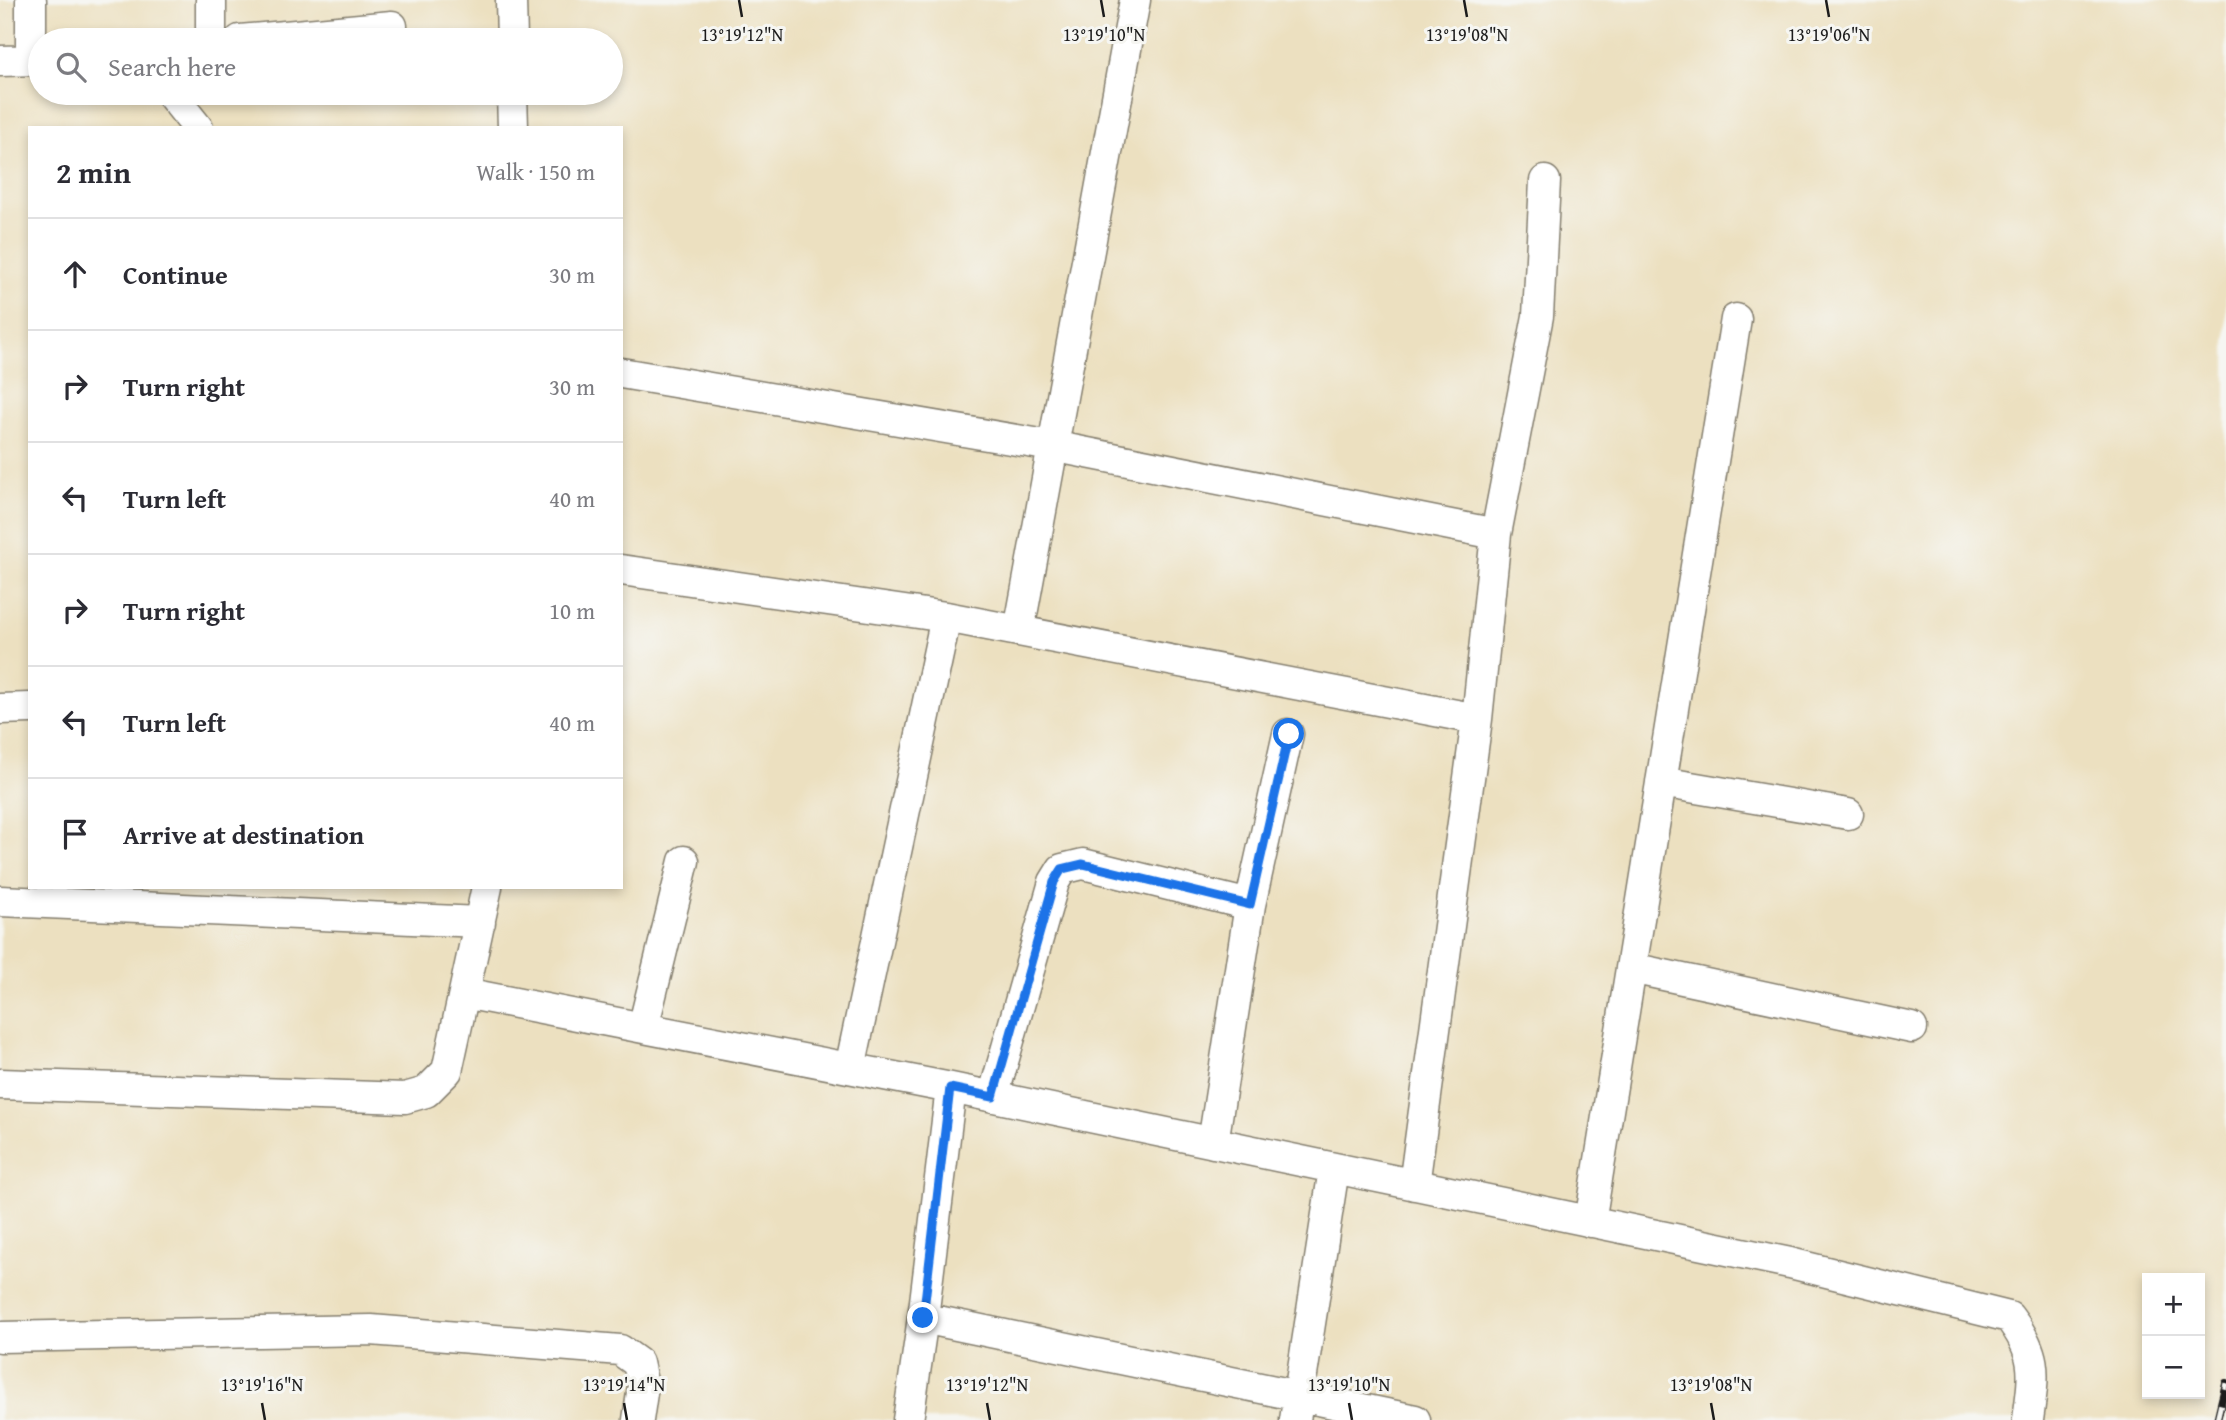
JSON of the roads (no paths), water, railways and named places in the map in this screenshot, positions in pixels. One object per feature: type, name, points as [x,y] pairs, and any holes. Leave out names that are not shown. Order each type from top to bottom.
[{"type":"street","points":[[31,0],[33,28]]},
{"type":"street","points":[[211,0],[211,28]]},
{"type":"street","points":[[511,0],[512,28]]},
{"type":"street","points":[[1019,631],[1135,0]]},
{"type":"street","points":[[370,28],[392,26]]},
{"type":"street","points":[[0,61],[28,60]]},
{"type":"street","points":[[181,105],[197,126]]},
{"type":"street","points":[[512,105],[513,126]]},
{"type":"street","points":[[1414,1185],[1477,719],[1496,534],[1538,316],[1545,181]]},
{"type":"street","points":[[1590,1222],[1736,319]]},
{"type":"street","points":[[623,373],[1052,446],[1496,534]]},
{"type":"street","points":[[623,570],[946,617],[1477,719]]},
{"type":"street","points":[[850,1068],[946,617]]},
{"type":"street","points":[[0,709],[28,708]]},
{"type":"street","points":[[1213,1143],[1250,905],[1289,734]]},
{"type":"street","points":[[1661,782],[1849,814]]},
{"type":"street","points":[[643,1028],[684,861]]},
{"type":"street","points":[[993,1097],[1054,882],[1062,869],[1083,864],[1250,905]]},
{"type":"street","points":[[0,1084],[405,1098],[426,1092],[447,1071],[487,889]]},
{"type":"street","points":[[0,901],[480,922]]},
{"type":"street","points":[[1631,968],[1912,1028]]},
{"type":"street","points":[[464,993],[950,1088],[1790,1263],[2009,1317],[2025,1338],[2035,1370],[2028,1420]]},
{"type":"street","points":[[908,1420],[950,1088]]},
{"type":"street","points":[[1297,1407],[1334,1169]]},
{"type":"street","points":[[923,1318],[1297,1407],[1415,1420]]},
{"type":"street","points":[[0,1337],[371,1330],[620,1350],[638,1363],[642,1386],[638,1420]]},
{"type":"railway","points":[[2217,1420],[2226,1383]]}]
